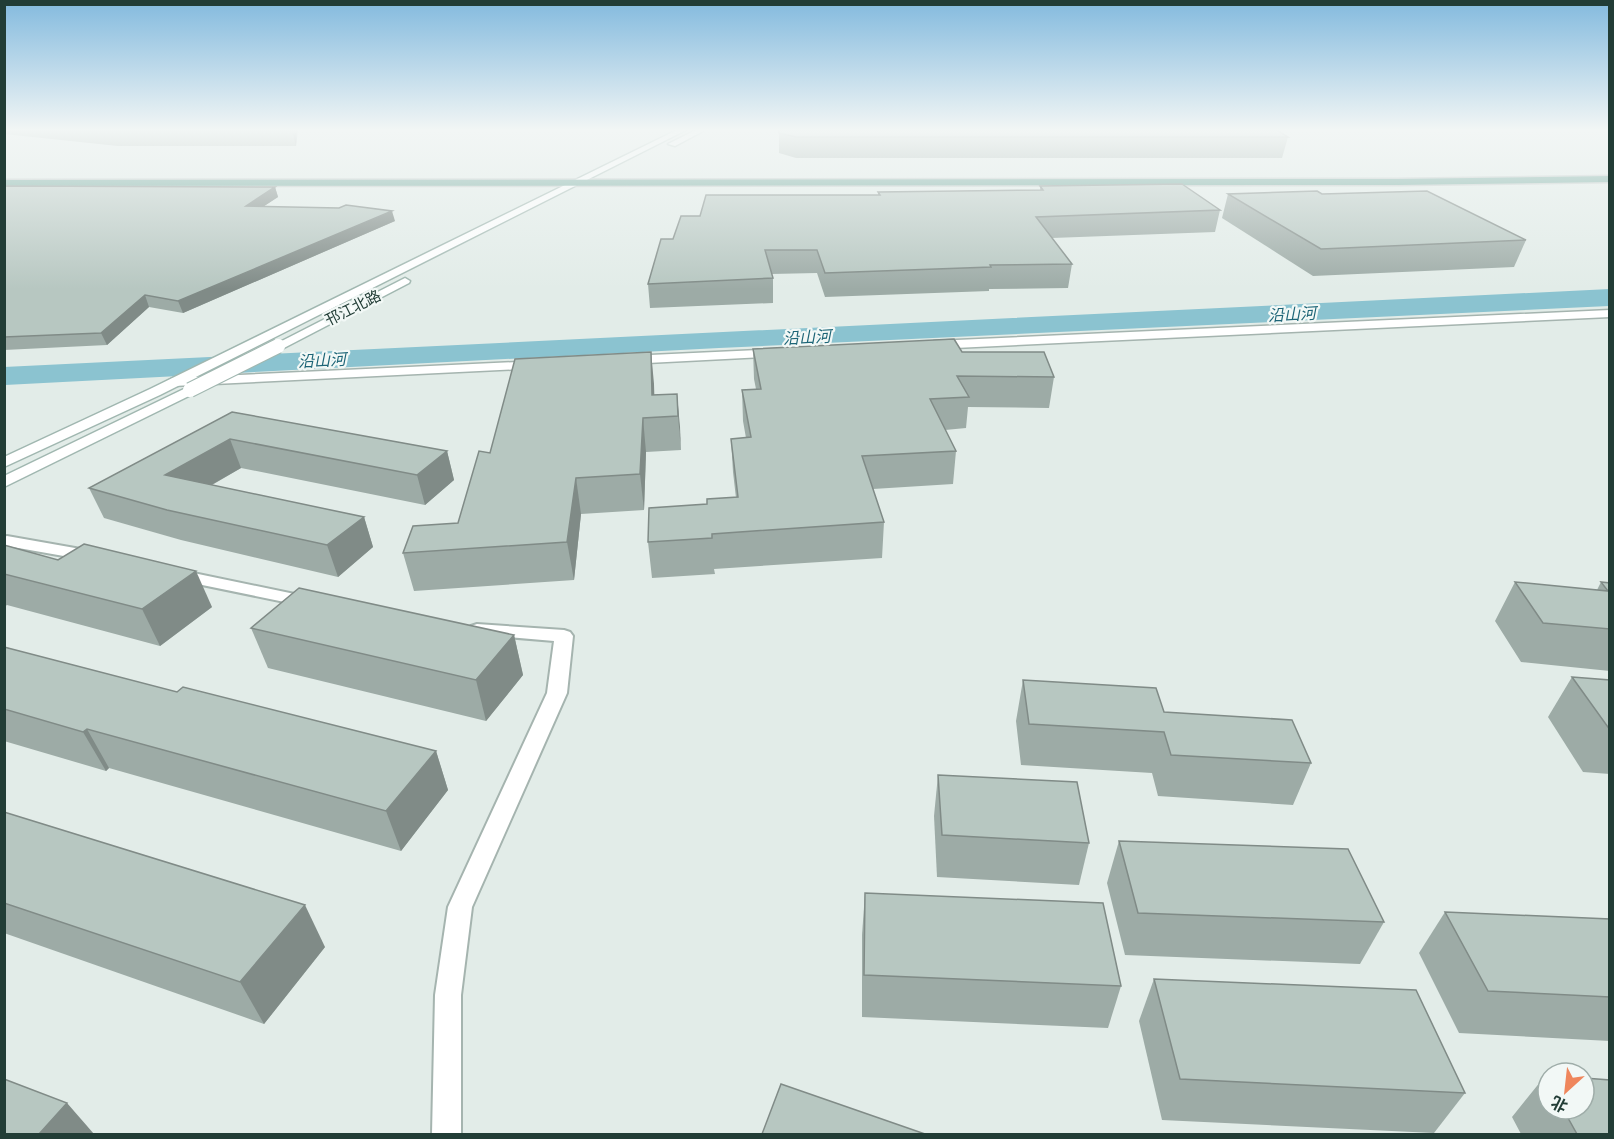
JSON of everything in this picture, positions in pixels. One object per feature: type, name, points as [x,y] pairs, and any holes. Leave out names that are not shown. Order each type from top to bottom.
[{"type":"main road","points":[[91,183],[935,183]]},
{"type":"main road","name":"邗江北路","points":[[4,463],[155,392],[573,184]]},
{"type":"main road","points":[[468,249],[595,184]]},
{"type":"main road","name":"邗江北路","points":[[4,482],[416,276]]},
{"type":"main road","points":[[922,346],[1610,313]]},
{"type":"main road","points":[[613,361],[792,352]]},
{"type":"main road","points":[[173,382],[554,364]]},
{"type":"lane","points":[[7,541],[107,559]]},
{"type":"lane","points":[[165,572],[328,606]]},
{"type":"lane","points":[[447,1134],[448,995],[460,907],[557,693],[564,636],[457,629]]},
{"type":"water","name":"沿山河","points":[[1610,289],[1609,306],[719,348],[5,385],[4,367]]},
{"type":"building","points":[[1182,184],[1220,210],[1036,217],[1072,264],[990,265],[991,267],[825,273],[817,250],[765,250],[773,278],[648,284],[661,239],[673,239],[681,216],[700,216],[706,195],[880,195],[878,192],[1043,190],[1040,186]]},
{"type":"building","points":[[4,186],[275,187],[246,206],[339,208],[346,205],[392,211],[178,301],[145,295],[101,333],[4,337]]},
{"type":"building","points":[[1317,191],[1322,194],[1427,191],[1526,240],[1321,249],[1228,194]]},
{"type":"building","points":[[954,339],[962,352],[1044,352],[1054,377],[957,376],[969,397],[930,399],[956,451],[862,456],[884,522],[712,534],[712,538],[648,542],[649,508],[707,504],[707,499],[738,497],[731,439],[751,437],[742,390],[761,389],[753,349]]},
{"type":"building","points":[[651,352],[652,395],[677,394],[678,416],[643,418],[640,474],[576,478],[567,542],[403,553],[413,526],[458,523],[479,451],[490,453],[515,359]]},
{"type":"building","points":[[232,412],[447,451],[417,475],[230,439],[165,475],[364,517],[327,545],[167,510],[89,488]]},
{"type":"building","points":[[84,544],[196,571],[142,609],[4,574],[4,545],[58,560]]},
{"type":"building","points":[[1515,582],[1608,591],[1601,582],[1610,583],[1610,629],[1543,623]]},
{"type":"building","points":[[299,588],[514,635],[476,680],[251,628]]},
{"type":"building","points":[[4,647],[177,692],[183,687],[436,751],[386,811],[87,729],[83,732],[4,709]]},
{"type":"building","points":[[1572,677],[1610,680],[1610,730]]},
{"type":"building","points":[[1023,680],[1156,688],[1164,712],[1292,720],[1311,763],[1171,755],[1164,732],[1029,724]]},
{"type":"building","points":[[938,775],[1077,782],[1089,843],[942,835]]},
{"type":"building","points":[[4,812],[305,905],[240,982],[4,903]]},
{"type":"building","points":[[1119,841],[1348,849],[1384,922],[1138,913]]},
{"type":"building","points":[[865,893],[1103,903],[1121,986],[864,975]]},
{"type":"building","points":[[1445,912],[1610,919],[1610,997],[1488,991]]},
{"type":"building","points":[[1154,979],[1416,990],[1465,1093],[1180,1079]]},
{"type":"building","points":[[4,1079],[67,1103],[39,1134],[4,1134]]},
{"type":"building","points":[[1596,1079],[1610,1080],[1610,1134],[1577,1134],[1570,1121],[1596,1121]]},
{"type":"building","points":[[781,1084],[925,1134],[762,1134]]}]
